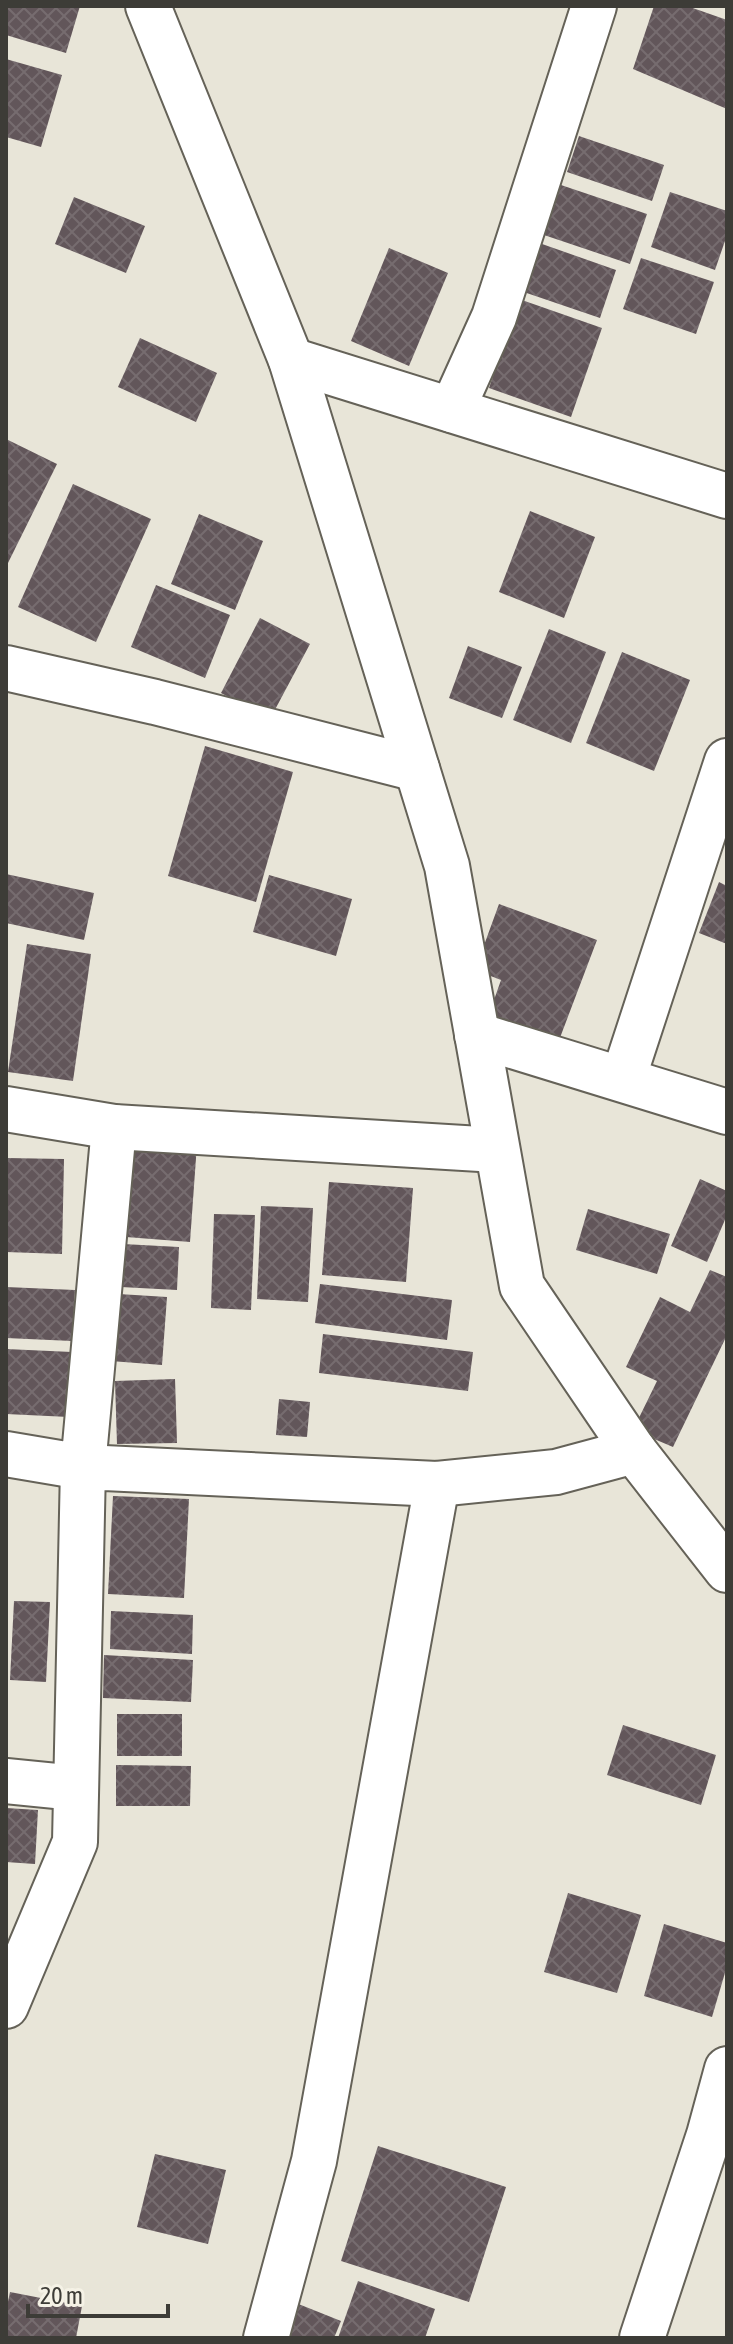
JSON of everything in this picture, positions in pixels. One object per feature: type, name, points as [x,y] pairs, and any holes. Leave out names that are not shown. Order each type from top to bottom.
[{"type":"street","points":[[148,6],[291,360],[447,866],[522,1286],[634,1451],[727,1570]]},
{"type":"street","points":[[452,410],[494,317],[594,6]]},
{"type":"street","points":[[291,360],[727,496]]},
{"type":"street","points":[[6,668],[155,702],[417,769]]},
{"type":"street","points":[[623,1079],[727,761]]},
{"type":"street","points":[[477,1035],[727,1112]]},
{"type":"street","points":[[6,1109],[114,1127],[497,1150]]},
{"type":"street","points":[[6,2006],[75,1842],[83,1467],[114,1127]]},
{"type":"street","points":[[6,1454],[83,1467],[437,1484],[556,1472],[634,1451]]},
{"type":"street","points":[[266,2338],[314,2161],[437,1484]]},
{"type":"street","points":[[6,1781],[76,1788]]},
{"type":"street","points":[[642,2338],[709,2135],[727,2069]]},
{"type":"building","points":[[6,6],[80,6],[66,53],[6,35]]},
{"type":"building","points":[[654,6],[687,6],[727,20],[727,109],[633,69]]},
{"type":"building","points":[[6,59],[62,75],[41,147],[6,137]]},
{"type":"building","points":[[579,136],[664,165],[652,201],[567,172]]},
{"type":"building","points":[[561,185],[647,214],[630,264],[544,235]]},
{"type":"building","points":[[670,192],[727,211],[727,235],[715,270],[651,247]]},
{"type":"building","points":[[74,197],[145,226],[126,273],[55,244]]},
{"type":"building","points":[[525,238],[616,270],[600,318],[509,287]]},
{"type":"building","points":[[389,248],[448,273],[409,366],[351,341]]},
{"type":"building","points":[[641,258],[714,282],[696,334],[623,309]]},
{"type":"building","points":[[519,299],[602,328],[571,417],[489,388]]},
{"type":"building","points":[[140,338],[217,373],[196,422],[118,387]]},
{"type":"building","points":[[6,439],[57,464],[6,567]]},
{"type":"building","points":[[73,484],[151,519],[96,642],[18,607]]},
{"type":"building","points":[[530,511],[595,537],[564,618],[499,592]]},
{"type":"building","points":[[199,514],[263,541],[235,610],[171,584]]},
{"type":"building","points":[[156,585],[230,615],[205,678],[131,647]]},
{"type":"building","points":[[260,618],[310,644],[270,719],[221,693]]},
{"type":"building","points":[[549,629],[606,652],[571,743],[513,720]]},
{"type":"building","points":[[468,646],[522,667],[502,718],[449,698]]},
{"type":"building","points":[[622,652],[690,680],[654,771],[586,743]]},
{"type":"building","points":[[205,746],[293,772],[256,902],[168,876]]},
{"type":"building","points":[[6,874],[94,893],[84,940],[6,923]]},
{"type":"building","points":[[269,875],[352,899],[336,956],[253,932]]},
{"type":"building","points":[[719,882],[727,886],[727,944],[699,933]]},
{"type":"building","points":[[499,904],[597,940],[558,1043],[488,1017],[501,980],[475,970]]},
{"type":"building","points":[[27,944],[91,954],[73,1081],[8,1072]]},
{"type":"building","points":[[134,1139],[197,1144],[190,1242],[126,1237]]},
{"type":"building","points":[[7,1158],[64,1159],[62,1254],[6,1252]]},
{"type":"building","points":[[700,1179],[727,1191],[727,1215],[707,1262],[671,1246]]},
{"type":"building","points":[[329,1182],[413,1188],[406,1282],[322,1275]]},
{"type":"building","points":[[261,1206],[313,1208],[308,1302],[257,1299]]},
{"type":"building","points":[[588,1209],[670,1234],[657,1274],[576,1250]]},
{"type":"building","points":[[214,1214],[255,1215],[251,1310],[211,1308]]},
{"type":"building","points":[[123,1244],[179,1247],[177,1290],[121,1287]]},
{"type":"building","points":[[710,1270],[727,1277],[727,1335],[673,1447],[633,1430],[657,1381],[626,1367],[660,1297],[690,1312]]},
{"type":"building","points":[[320,1284],[452,1300],[447,1340],[315,1323]]},
{"type":"building","points":[[6,1287],[75,1290],[72,1341],[6,1338]]},
{"type":"building","points":[[103,1293],[167,1297],[162,1365],[98,1360]]},
{"type":"building","points":[[323,1334],[473,1352],[468,1391],[319,1373]]},
{"type":"building","points":[[6,1349],[72,1352],[69,1417],[6,1414]]},
{"type":"building","points":[[175,1379],[177,1443],[117,1444],[115,1381]]},
{"type":"building","points":[[279,1399],[310,1402],[307,1437],[276,1435]]},
{"type":"building","points":[[113,1496],[189,1499],[184,1598],[108,1594]]},
{"type":"building","points":[[14,1601],[50,1602],[46,1682],[10,1680]]},
{"type":"building","points":[[111,1611],[193,1615],[192,1654],[110,1649]]},
{"type":"building","points":[[104,1655],[193,1660],[191,1702],[103,1698]]},
{"type":"building","points":[[117,1714],[182,1714],[182,1756],[117,1756]]},
{"type":"building","points":[[623,1725],[716,1755],[701,1805],[607,1775]]},
{"type":"building","points":[[116,1765],[191,1766],[190,1806],[116,1806]]},
{"type":"building","points":[[6,1808],[38,1810],[35,1864],[6,1862]]},
{"type":"building","points":[[568,1893],[641,1915],[617,1993],[544,1972]]},
{"type":"building","points":[[664,1924],[727,1943],[727,1966],[712,2017],[644,1996]]},
{"type":"building","points":[[378,2146],[506,2187],[469,2302],[341,2261]]},
{"type":"building","points":[[155,2154],[226,2170],[208,2244],[137,2227]]},
{"type":"building","points":[[358,2281],[435,2309],[425,2338],[338,2338]]},
{"type":"building","points":[[10,2292],[82,2306],[76,2338],[6,2338]]},
{"type":"building","points":[[296,2303],[341,2321],[334,2338],[283,2338]]}]
